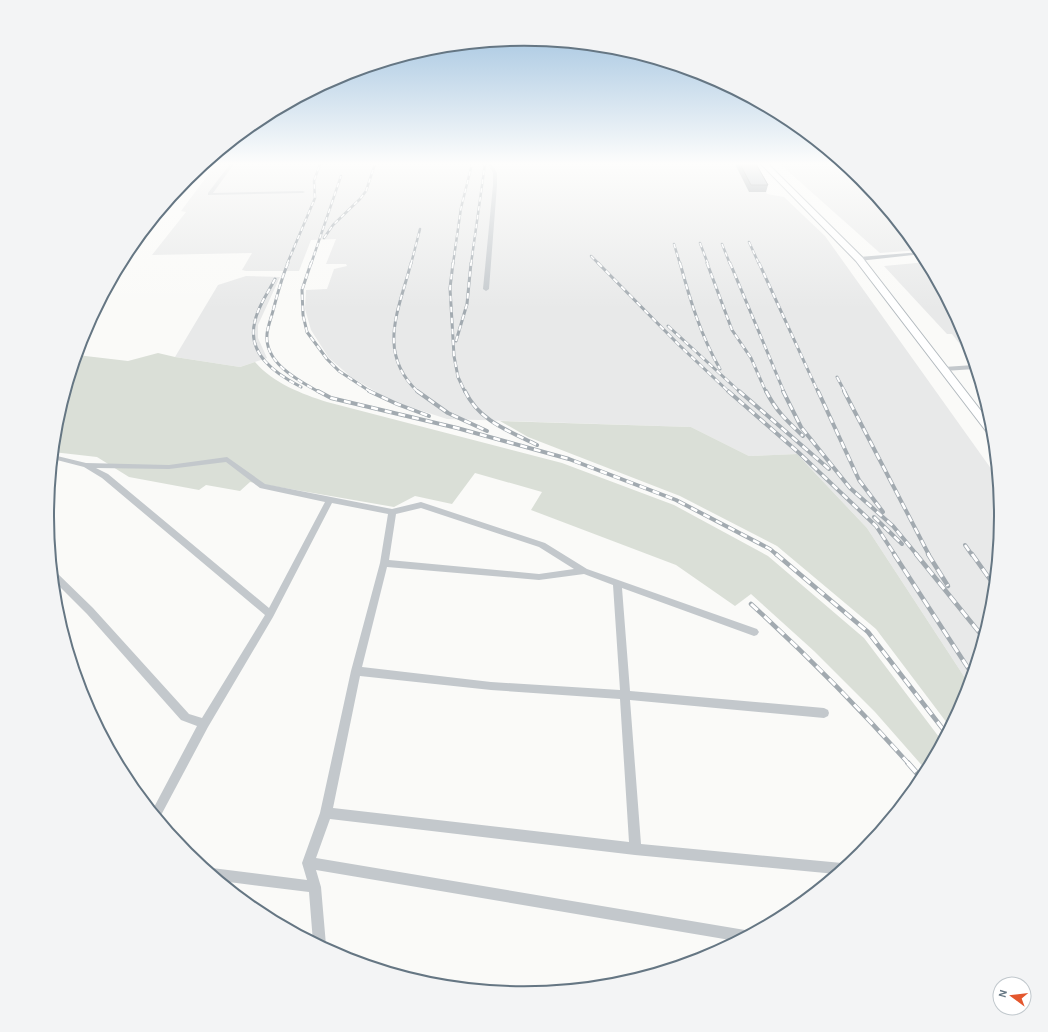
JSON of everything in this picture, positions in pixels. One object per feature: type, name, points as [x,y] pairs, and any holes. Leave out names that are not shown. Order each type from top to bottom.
[{"type":"street","points":[[486,289],[492,212]]},
{"type":"street","points":[[812,212],[859,259],[985,422]]},
{"type":"street","points":[[859,259],[914,254]]},
{"type":"street","points":[[944,369],[970,367]]},
{"type":"street","points":[[58,459],[86,465],[169,467],[227,459],[262,486],[392,512],[421,505],[542,546],[584,571],[754,632]]},
{"type":"street","points":[[86,465],[104,476],[270,614]]},
{"type":"street","points":[[158,811],[204,724],[270,614],[330,500]]},
{"type":"street","points":[[320,940],[315,887],[308,863],[326,813],[356,671],[384,563],[392,512]]},
{"type":"street","points":[[384,563],[539,577],[584,571]]},
{"type":"street","points":[[58,579],[90,611],[185,717],[204,724]]},
{"type":"street","points":[[616,583],[633,806],[634,849]]},
{"type":"street","points":[[356,671],[491,686],[625,695],[824,713]]},
{"type":"street","points":[[326,813],[634,849],[835,868]]},
{"type":"street","points":[[308,863],[738,935]]},
{"type":"street","points":[[221,875],[315,887]]},
{"type":"shaded area","points":[[186,212],[800,212],[825,236],[991,469],[994,516],[990,577],[978,638],[965,678],[867,528],[797,454],[749,456],[691,427],[447,419],[401,404],[378,393],[351,377],[329,358],[311,330],[305,309],[306,290],[327,289],[334,269],[347,266],[346,264],[326,264],[336,239],[311,240],[299,271],[242,270],[252,253],[152,255]]},
{"type":"shaded area","points":[[834,212],[882,212],[912,251],[880,253]]},
{"type":"shaded area","points":[[920,263],[946,308],[962,347],[952,334],[947,334],[884,266]]},
{"type":"shaded area","points":[[246,276],[280,277],[258,325],[258,338],[267,358],[240,367],[175,357],[218,285]]},
{"type":"shaded area","points":[[158,353],[240,367],[255,362],[279,382],[317,399],[562,463],[674,505],[768,556],[864,638],[939,737],[922,766],[875,712],[814,651],[751,594],[735,606],[676,565],[531,510],[542,492],[475,473],[452,504],[415,496],[394,507],[250,482],[240,491],[206,485],[199,490],[129,477],[97,457],[58,453],[70,394],[83,356],[128,361]]},
{"type":"shaded area","points":[[500,421],[691,427],[749,456],[797,454],[867,528],[965,678],[947,723],[876,629],[777,546],[680,496],[528,437]]},
{"type":"railway","points":[[287,264],[309,212]]},
{"type":"railway","points":[[311,264],[329,212]]},
{"type":"railway","points":[[324,238],[333,225],[346,212]]},
{"type":"railway","points":[[453,264],[460,212]]},
{"type":"railway","points":[[471,264],[478,212]]},
{"type":"railway","points":[[411,264],[420,229]]},
{"type":"railway","points":[[749,242],[759,264]]},
{"type":"railway","points":[[700,243],[708,264]]},
{"type":"railway","points":[[674,244],[680,264]]},
{"type":"railway","points":[[722,244],[730,264]]},
{"type":"railway","points":[[591,256],[598,263]]},
{"type":"railway","points":[[288,263],[268,327],[268,344],[271,354],[284,370],[319,392]]},
{"type":"railway","points":[[311,263],[302,290],[303,315],[307,332],[327,359],[339,371],[371,392]]},
{"type":"railway","points":[[411,263],[397,314],[394,330],[394,346],[398,362],[405,377],[417,391]]},
{"type":"railway","points":[[453,263],[450,288],[454,356],[458,377],[465,392]]},
{"type":"railway","points":[[456,341],[467,304],[471,263]]},
{"type":"railway","points":[[598,263],[679,345],[729,392]]},
{"type":"railway","points":[[680,263],[697,318],[707,344],[720,369]]},
{"type":"railway","points":[[707,263],[732,330],[751,358],[766,392]]},
{"type":"railway","points":[[730,263],[784,392]]},
{"type":"railway","points":[[759,263],[818,392]]},
{"type":"railway","points":[[275,279],[256,315],[253,333],[255,343],[265,362],[282,376],[301,387]]},
{"type":"railway","points":[[668,326],[740,392]]},
{"type":"railway","points":[[837,377],[845,392]]},
{"type":"railway","points":[[318,391],[331,398],[457,428],[569,459],[676,500],[770,549],[777,555]]},
{"type":"railway","points":[[417,391],[448,413],[487,431]]},
{"type":"railway","points":[[465,391],[478,410],[487,418],[506,430],[537,445]]},
{"type":"railway","points":[[728,391],[798,452],[876,526],[895,555]]},
{"type":"railway","points":[[739,391],[829,469]]},
{"type":"railway","points":[[766,391],[778,410],[803,436]]},
{"type":"railway","points":[[783,391],[801,427],[850,488],[893,526],[917,555]]},
{"type":"railway","points":[[818,391],[859,480],[883,512]]},
{"type":"railway","points":[[844,391],[929,555]]},
{"type":"railway","points":[[371,392],[429,416]]},
{"type":"railway","points":[[874,517],[902,544]]},
{"type":"railway","points":[[965,545],[972,555]]},
{"type":"railway","points":[[776,554],[868,632],[943,729]]},
{"type":"railway","points":[[894,554],[968,669]]},
{"type":"railway","points":[[916,554],[979,632]]},
{"type":"railway","points":[[928,554],[948,586]]},
{"type":"railway","points":[[972,554],[990,579]]},
{"type":"railway","points":[[751,604],[832,682],[909,764]]},
{"type":"railway","points":[[908,763],[917,773]]}]
